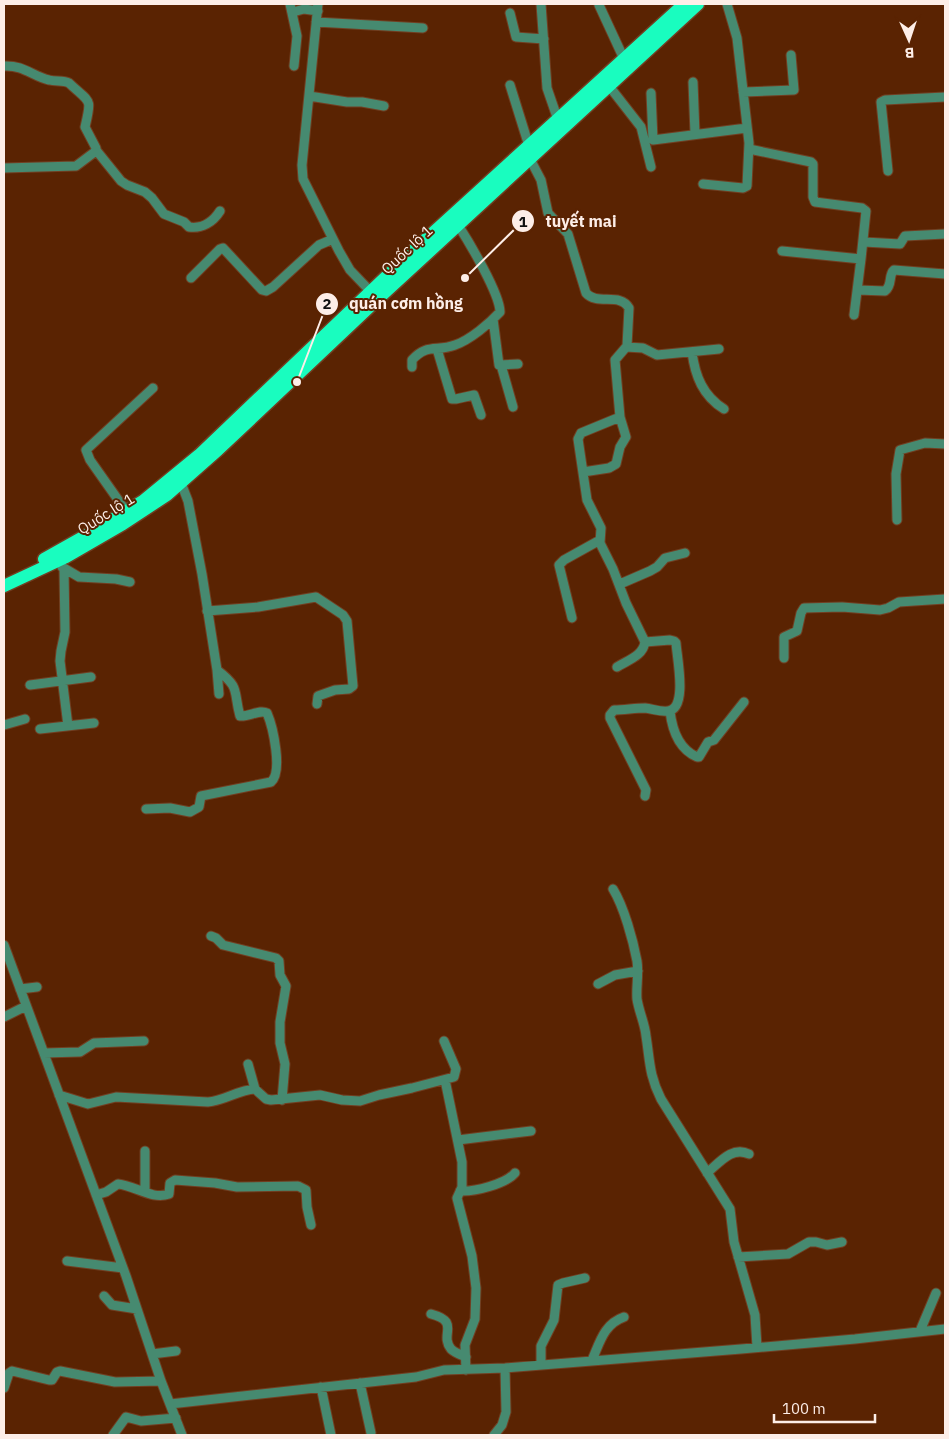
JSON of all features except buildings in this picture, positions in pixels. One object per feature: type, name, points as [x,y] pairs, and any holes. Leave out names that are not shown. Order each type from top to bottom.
[{"type":"highway","name":"Quốc lộ 1","points":[[4,586],[60,565],[167,495],[218,450],[374,295],[458,225],[558,120],[684,4]]},
{"type":"highway","name":"Quốc lộ 1","points":[[4,577],[51,555],[161,488],[199,456],[529,152],[609,86],[698,4]]},
{"type":"street","points":[[541,4],[547,88],[558,120]]},
{"type":"street","points":[[703,184],[746,187],[749,149],[747,128],[737,38],[727,4]]},
{"type":"street","points":[[599,5],[624,59]]},
{"type":"street","points":[[294,66],[297,36],[292,8],[312,9],[316,22],[302,166],[303,179],[350,270],[374,295]]},
{"type":"street","points":[[510,13],[516,38],[544,39]]},
{"type":"street","points":[[316,22],[423,28]]},
{"type":"street","points":[[742,92],[794,90],[791,55]]},
{"type":"street","points":[[4,66],[25,68],[48,80],[69,83],[90,104],[85,128],[96,146],[96,150],[121,180],[127,185],[145,192],[164,214],[184,222],[188,227],[200,226],[213,221],[220,212]]},
{"type":"street","points":[[693,82],[695,134]]},
{"type":"street","points":[[510,85],[529,152],[541,180],[548,213],[568,234],[586,293],[592,298],[616,300],[624,302],[628,306],[626,347],[615,360],[620,418],[626,437],[620,447],[616,464],[609,468],[583,472]]},
{"type":"street","points":[[609,86],[641,127],[651,167]]},
{"type":"street","points":[[651,93],[653,140],[747,128]]},
{"type":"street","points":[[309,96],[384,106]]},
{"type":"street","points":[[888,171],[881,102],[885,100],[945,97]]},
{"type":"street","points":[[749,149],[812,162],[814,200],[817,203],[865,209],[867,216],[854,315]]},
{"type":"street","points":[[4,168],[76,166],[96,150]]},
{"type":"street","points":[[412,367],[414,358],[423,350],[444,349],[458,344],[500,312],[499,305],[475,252],[458,225]]},
{"type":"street","points":[[864,242],[898,244],[905,236],[945,234]]},
{"type":"street","points":[[190,278],[223,248],[262,290],[266,291],[273,287],[319,245],[333,239]]},
{"type":"street","points":[[782,251],[860,259]]},
{"type":"street","points":[[858,290],[885,291],[889,287],[891,273],[896,270],[945,274]]},
{"type":"street","points":[[493,319],[499,364],[501,365],[512,407]]},
{"type":"street","points":[[626,347],[643,348],[657,355],[719,349]]},
{"type":"street","points":[[437,349],[452,399],[456,400],[474,395],[481,415]]},
{"type":"street","points":[[692,352],[696,374],[702,386],[713,402],[724,409]]},
{"type":"street","points":[[501,365],[518,364]]},
{"type":"street","points":[[126,511],[90,460],[86,450],[153,388]]},
{"type":"street","points":[[617,667],[640,654],[645,642],[626,604],[620,584],[602,547],[600,540],[601,528],[588,500],[578,439],[579,434],[620,418]]},
{"type":"street","points":[[897,520],[896,474],[900,450],[925,443],[945,444]]},
{"type":"street","points":[[181,483],[188,501],[217,670],[219,694]]},
{"type":"street","points":[[572,618],[559,564],[600,540]]},
{"type":"street","points":[[620,584],[650,572],[665,558],[685,553]]},
{"type":"street","points":[[60,565],[79,577],[116,579],[130,582]]},
{"type":"street","points":[[60,565],[65,632],[60,655],[68,726]]},
{"type":"street","points":[[207,611],[258,607],[314,597],[343,615],[347,621],[353,686],[349,689],[335,690],[318,696],[317,704]]},
{"type":"street","points":[[784,658],[784,637],[797,631],[804,608],[842,607],[880,610],[899,602],[945,599]]},
{"type":"street","points":[[645,642],[670,640],[675,642],[680,697],[675,708],[670,711],[614,710],[610,715],[646,790],[645,796]]},
{"type":"street","points":[[146,809],[170,808],[190,812],[199,807],[201,796],[273,781],[276,752],[267,713],[262,711],[240,716],[234,686],[230,680],[217,670]]},
{"type":"street","points":[[30,685],[91,677]]},
{"type":"street","points":[[670,711],[671,723],[680,742],[697,758],[708,742],[714,740],[744,702]]},
{"type":"street","points":[[4,725],[25,719]]},
{"type":"street","points":[[40,729],[94,723]]},
{"type":"street","points":[[613,889],[623,909],[637,962],[632,972],[646,1035],[653,1080],[661,1099],[730,1209],[734,1242],[755,1315],[749,1348]]},
{"type":"street","points":[[210,936],[223,944],[276,958],[279,961],[280,975],[286,986],[280,1011],[280,1043],[285,1064],[282,1100]]},
{"type":"street","points":[[4,945],[123,1268],[161,1381],[182,1435]]},
{"type":"street","points":[[598,984],[615,975],[632,972]]},
{"type":"street","points":[[20,989],[37,987]]},
{"type":"street","points":[[4,1017],[26,1006]]},
{"type":"street","points":[[44,1053],[80,1052],[94,1043],[144,1041]]},
{"type":"street","points":[[248,1064],[254,1089],[268,1100],[320,1095],[342,1100],[360,1101],[454,1077],[456,1072],[444,1041]]},
{"type":"street","points":[[445,1080],[462,1162],[462,1183],[457,1198],[472,1256],[476,1288],[476,1315],[466,1341],[466,1370]]},
{"type":"street","points":[[59,1095],[88,1104],[116,1097],[208,1102],[254,1089]]},
{"type":"street","points":[[458,1140],[531,1131]]},
{"type":"street","points":[[145,1151],[145,1192]]},
{"type":"street","points":[[707,1172],[731,1152],[742,1151],[749,1154]]},
{"type":"street","points":[[460,1191],[472,1191],[501,1182],[515,1174]]},
{"type":"street","points":[[96,1195],[106,1192],[118,1184],[150,1195],[167,1195],[170,1192],[170,1183],[174,1180],[215,1183],[236,1187],[302,1187],[306,1190],[311,1225]]},
{"type":"street","points":[[738,1258],[788,1254],[809,1242],[827,1245],[842,1242]]},
{"type":"street","points":[[67,1261],[123,1268]]},
{"type":"street","points":[[541,1364],[541,1346],[554,1320],[558,1285],[562,1282],[585,1278]]},
{"type":"street","points":[[920,1331],[936,1293]]},
{"type":"street","points":[[104,1296],[112,1306],[137,1309]]},
{"type":"street","points":[[431,1314],[446,1320],[450,1348],[466,1357]]},
{"type":"street","points":[[592,1360],[608,1326],[624,1317]]},
{"type":"street","points":[[170,1404],[422,1376],[444,1370],[505,1368],[749,1348],[945,1329]]},
{"type":"street","points":[[152,1354],[176,1351]]},
{"type":"street","points":[[494,1435],[502,1425],[506,1412],[505,1368]]},
{"type":"street","points":[[4,1388],[9,1373],[12,1371],[49,1380],[52,1380],[57,1372],[60,1371],[115,1382],[161,1381]]},
{"type":"street","points":[[360,1383],[371,1433]]},
{"type":"street","points":[[320,1387],[331,1435]]},
{"type":"street","points":[[113,1435],[126,1417],[141,1421],[176,1418]]},
{"type":"place","name":"tuyết mai","points":[[465,278]]},
{"type":"place","name":"quán cơm hồng","points":[[297,382]]}]
